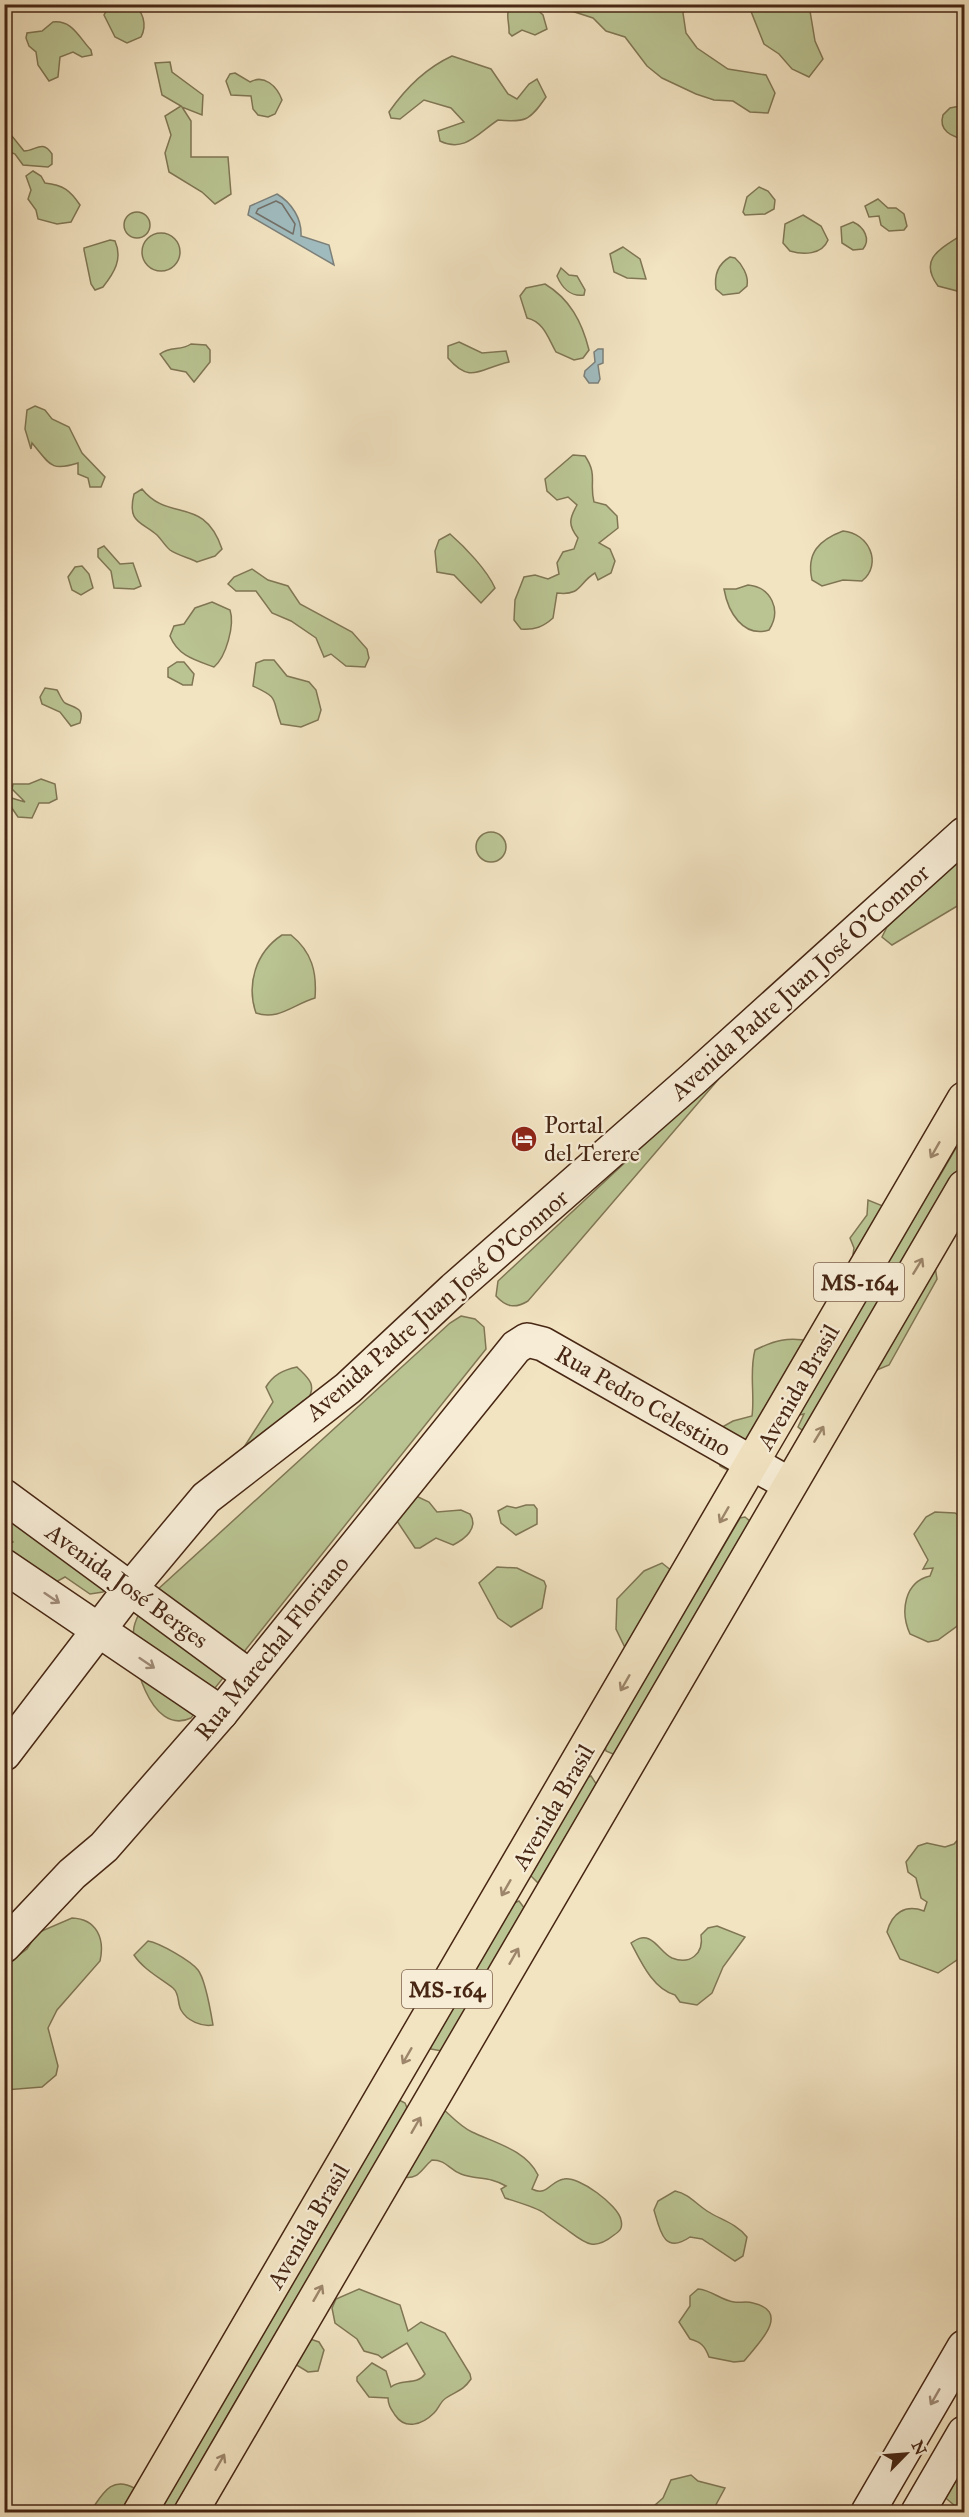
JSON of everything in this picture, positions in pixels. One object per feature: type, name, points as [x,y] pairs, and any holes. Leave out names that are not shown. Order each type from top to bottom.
[{"type":"main road","name":"Avenida Padre Juan José O'Connor","points":[[4,1754],[130,1589],[206,1498],[348,1388],[454,1289],[964,834]]},
{"type":"main road","name":"Avenida Brasil","points":[[140,2512],[964,1100]]},
{"type":"main road","name":"Avenida Brasil","points":[[190,2512],[964,1187]]},
{"type":"main road","name":"Rua Pedro Celestino","points":[[527,1340],[543,1344],[789,1484]]},
{"type":"main road","name":"Rua Marechal Floriano","points":[[4,1946],[72,1874],[104,1846],[221,1713],[516,1347],[527,1340]]},
{"type":"main road","name":"Avenida José Berges","points":[[4,1496],[249,1676]]},
{"type":"main road","name":"Avenida José Berges","points":[[4,1566],[221,1713]]},
{"type":"main road","points":[[868,2512],[964,2347]]},
{"type":"main road","points":[[918,2512],[964,2433]]},
{"type":"green space","points":[[110,4],[130,4],[138,9],[144,23],[141,37],[127,43],[115,37],[104,15]]},
{"type":"green space","points":[[514,5],[532,5],[543,15],[547,29],[535,35],[522,30],[512,36],[509,33],[508,14]]},
{"type":"green space","points":[[553,5],[690,5],[683,13],[686,33],[697,48],[728,69],[766,75],[775,93],[768,113],[750,112],[733,101],[714,100],[662,78],[647,66],[625,37],[606,31],[593,18]]},
{"type":"green space","points":[[735,5],[809,5],[815,41],[823,59],[809,77],[792,69],[779,54],[764,44],[750,9]]},
{"type":"green space","points":[[53,22],[60,22],[71,27],[91,50],[92,55],[82,57],[73,52],[60,57],[58,77],[49,81],[38,65],[36,52],[29,46],[26,38],[27,33],[42,31]]},
{"type":"green space","points":[[452,56],[491,69],[508,94],[517,99],[529,84],[537,79],[546,97],[536,111],[526,118],[515,121],[498,120],[471,140],[457,145],[440,141],[438,131],[464,122],[451,108],[424,100],[400,119],[391,118],[389,112],[409,87],[433,67]]},
{"type":"green space","points":[[170,62],[172,72],[203,95],[202,115],[182,107],[191,121],[191,157],[228,157],[231,194],[215,204],[202,192],[169,172],[165,153],[171,135],[165,116],[181,106],[162,95],[155,63]]},
{"type":"green space","points":[[235,73],[250,82],[265,80],[277,90],[282,100],[275,114],[268,117],[258,115],[253,109],[251,96],[231,95],[226,81],[230,74]]},
{"type":"green space","points":[[964,107],[964,140],[951,135],[942,125],[943,115],[950,108]]},
{"type":"green space","points":[[4,132],[12,136],[24,151],[45,147],[52,154],[52,164],[48,167],[23,165],[15,154],[5,150]]},
{"type":"green space","points":[[33,171],[41,176],[45,183],[57,185],[69,192],[80,205],[71,222],[57,224],[38,219],[36,210],[28,199],[31,190],[26,176]]},
{"type":"green space","points":[[759,187],[768,191],[775,200],[774,209],[765,214],[745,215],[743,212],[747,197]]},
{"type":"green space","points":[[878,199],[888,208],[896,208],[904,214],[907,226],[904,230],[889,231],[881,225],[879,216],[869,217],[865,206]]},
{"type":"green space","points":[[137,212],[146,216],[150,225],[146,234],[137,238],[128,234],[124,225],[128,216]]},
{"type":"green space","points":[[803,215],[821,226],[828,240],[821,249],[812,253],[790,251],[783,243],[785,224]]},
{"type":"green space","points":[[853,222],[865,234],[866,241],[863,249],[853,250],[842,243],[841,227]]},
{"type":"green space","points":[[161,233],[174,239],[180,252],[174,265],[161,271],[148,265],[142,252],[148,239]]},
{"type":"green space","points":[[960,236],[964,237],[962,256],[964,303],[957,291],[938,286],[930,269],[931,262],[938,251]]},
{"type":"green space","points":[[110,240],[115,241],[118,260],[103,287],[95,290],[91,284],[84,248]]},
{"type":"green space","points":[[623,247],[640,259],[646,279],[627,278],[614,272],[610,254]]},
{"type":"green space","points":[[730,257],[735,258],[742,267],[746,274],[747,286],[739,293],[723,295],[716,289],[716,275],[722,263]]},
{"type":"green space","points":[[561,268],[569,275],[577,276],[585,290],[584,295],[575,295],[564,288],[557,276]]},
{"type":"green space","points":[[545,284],[568,304],[579,321],[589,350],[583,358],[574,360],[556,352],[542,327],[527,318],[520,296],[526,288]]},
{"type":"green space","points":[[459,342],[482,353],[506,351],[509,362],[476,372],[463,371],[448,358],[448,346]]},
{"type":"green space","points":[[191,344],[206,345],[210,350],[210,362],[194,382],[186,372],[171,369],[160,354]]},
{"type":"green space","points":[[35,406],[45,410],[52,419],[69,427],[82,453],[105,477],[101,487],[90,487],[88,478],[78,474],[78,463],[62,467],[56,466],[47,461],[32,443],[31,449],[25,429],[27,410]]},
{"type":"green space","points":[[573,455],[585,456],[589,463],[594,502],[606,505],[617,516],[618,528],[599,543],[610,549],[615,561],[611,573],[598,580],[595,573],[576,591],[557,593],[553,618],[549,621],[535,628],[521,629],[514,620],[515,600],[524,577],[535,575],[548,579],[559,574],[557,563],[563,552],[574,549],[578,538],[572,529],[571,522],[577,505],[568,497],[557,500],[547,491],[545,479]]},
{"type":"green space","points":[[142,489],[152,499],[163,505],[196,515],[206,522],[215,532],[222,549],[215,556],[197,562],[170,550],[157,535],[134,516],[132,504],[134,494]]},
{"type":"green space","points":[[843,531],[860,537],[866,543],[870,550],[872,566],[862,581],[843,580],[822,586],[812,580],[813,555],[821,543]]},
{"type":"green space","points":[[450,534],[475,559],[495,588],[481,603],[454,575],[437,572],[435,551],[439,540]]},
{"type":"green space","points":[[104,546],[120,564],[133,563],[141,586],[134,589],[114,588],[111,571],[98,557],[98,549]]},
{"type":"green space","points":[[82,566],[89,574],[93,588],[81,595],[72,590],[68,577],[75,567]]},
{"type":"green space","points":[[252,569],[268,580],[288,586],[300,604],[352,632],[367,649],[369,658],[365,667],[346,666],[331,654],[324,657],[316,638],[291,621],[272,613],[256,591],[236,591],[228,584],[234,577]]},
{"type":"green space","points":[[748,585],[763,590],[772,601],[774,615],[769,630],[760,631],[744,627],[729,606],[724,589],[736,589]]},
{"type":"green space","points":[[212,602],[230,610],[231,616],[226,649],[214,667],[182,653],[170,636],[174,626],[184,624],[195,608]]},
{"type":"green space","points":[[274,660],[287,676],[309,682],[316,690],[321,710],[318,720],[301,727],[281,724],[272,697],[253,686],[256,663]]},
{"type":"green space","points":[[177,662],[184,662],[194,674],[192,685],[183,685],[168,677],[168,668]]},
{"type":"green space","points":[[45,688],[57,690],[64,702],[80,711],[80,723],[71,726],[60,712],[42,704],[40,697]]},
{"type":"green space","points":[[41,779],[55,784],[57,799],[49,803],[39,803],[32,818],[18,817],[7,801],[8,797],[25,802],[12,789],[13,784],[29,784]]},
{"type":"green space","points":[[491,832],[502,836],[506,847],[502,858],[491,862],[480,858],[476,847],[480,836]]},
{"type":"green space","points":[[964,854],[964,902],[892,945],[882,937],[887,927]]},
{"type":"green space","points":[[282,935],[291,935],[304,948],[312,963],[315,998],[272,1015],[256,1013],[252,991],[255,970],[266,950]]},
{"type":"green space","points":[[721,1073],[723,1074],[528,1301],[511,1306],[500,1300],[496,1296],[498,1281]]},
{"type":"green space","points":[[964,1102],[964,1134],[954,1119]]},
{"type":"green space","points":[[964,1134],[964,1159],[949,1185],[964,1195],[964,1224],[934,1260],[937,1279],[889,1365],[872,1372],[802,1430],[798,1427],[804,1414],[778,1419],[737,1475],[720,1466],[715,1448],[717,1430],[733,1421],[752,1416],[752,1366],[755,1350],[782,1340],[810,1341],[882,1256],[853,1254],[854,1248],[850,1238],[867,1215],[868,1200],[885,1207],[926,1175],[938,1179]]},
{"type":"green space","points":[[461,1316],[475,1319],[484,1327],[486,1349],[191,1718],[177,1721],[164,1716],[145,1690],[135,1656],[134,1627],[137,1617],[146,1604],[156,1591],[450,1323]]},
{"type":"green space","points":[[297,1367],[310,1382],[312,1389],[308,1399],[303,1401],[192,1516],[239,1455],[273,1402],[266,1387],[279,1374]]},
{"type":"green space","points":[[416,1496],[429,1502],[437,1512],[461,1510],[470,1514],[472,1528],[462,1540],[453,1545],[436,1538],[420,1548],[415,1548],[395,1518]]},
{"type":"green space","points":[[4,1501],[106,1588],[103,1592],[90,1594],[65,1577],[56,1582],[5,1555],[6,1546],[13,1542],[5,1536]]},
{"type":"green space","points":[[534,1505],[537,1509],[537,1524],[516,1535],[501,1523],[498,1511],[507,1506],[516,1508]]},
{"type":"green space","points":[[935,1512],[955,1513],[964,1519],[964,1621],[938,1640],[928,1642],[910,1634],[905,1608],[906,1599],[914,1585],[930,1576],[933,1568],[923,1569],[928,1560],[914,1534],[926,1517]]},
{"type":"green space","points":[[745,1517],[751,1522],[617,1753],[606,1751],[605,1746],[629,1656],[616,1629],[617,1599],[644,1571],[662,1563],[697,1591],[740,1518]]},
{"type":"green space","points":[[497,1567],[517,1568],[544,1581],[546,1586],[542,1608],[511,1627],[498,1618],[479,1583]]},
{"type":"green space","points":[[591,1776],[597,1785],[538,1883],[530,1875],[586,1778]]},
{"type":"green space","points":[[964,1833],[964,1955],[938,1973],[900,1959],[887,1932],[892,1920],[900,1912],[911,1909],[924,1911],[927,1902],[921,1898],[916,1878],[908,1872],[906,1862],[918,1846],[927,1843],[945,1847],[954,1844]]},
{"type":"green space","points":[[519,1901],[525,1909],[442,2051],[431,2049],[430,2046],[514,1903]]},
{"type":"green space","points":[[72,1918],[81,1919],[93,1926],[100,1938],[101,1953],[100,1961],[57,2010],[48,2028],[58,2066],[56,2075],[42,2087],[5,2090],[4,1966],[27,1949],[37,1933]]},
{"type":"green space","points":[[717,1926],[745,1937],[723,1967],[712,1993],[697,2005],[680,2002],[675,1995],[660,1987],[648,1974],[631,1943],[640,1938],[646,1938],[672,1958],[685,1960],[698,1952],[701,1935],[708,1928]]},
{"type":"green space","points":[[148,1941],[175,1953],[198,1970],[205,1988],[213,2025],[200,2024],[187,2017],[180,2007],[175,1990],[147,1969],[134,1955]]},
{"type":"green space","points":[[399,2100],[405,2103],[407,2108],[396,2129],[442,2108],[468,2130],[509,2148],[526,2159],[538,2175],[532,2189],[545,2190],[559,2180],[571,2179],[597,2193],[618,2214],[622,2223],[620,2229],[607,2240],[589,2244],[541,2211],[505,2198],[501,2189],[506,2186],[461,2174],[441,2161],[432,2160],[413,2177],[403,2177],[352,2210],[348,2209],[319,2259],[310,2339],[319,2342],[324,2350],[318,2371],[308,2372],[290,2361],[250,2391],[241,2392],[201,2461],[186,2506],[175,2512],[90,2512],[113,2485],[126,2485],[134,2488],[151,2479]]},
{"type":"green space","points":[[675,2191],[743,2232],[747,2237],[743,2256],[735,2261],[702,2239],[690,2237],[674,2243],[664,2238],[654,2210],[658,2201]]},
{"type":"green space","points":[[359,2289],[400,2305],[408,2331],[421,2322],[445,2333],[470,2374],[471,2379],[465,2386],[444,2400],[434,2413],[419,2423],[409,2424],[399,2420],[389,2405],[388,2398],[369,2397],[357,2381],[357,2377],[372,2363],[386,2371],[391,2387],[395,2384],[418,2380],[425,2374],[407,2343],[382,2358],[364,2351],[357,2339],[335,2323],[332,2308],[336,2299]]},
{"type":"green space","points":[[698,2289],[729,2301],[748,2302],[765,2307],[770,2314],[771,2321],[768,2330],[744,2361],[734,2362],[709,2357],[702,2345],[690,2339],[679,2322],[690,2306],[690,2296]]},
{"type":"green space","points":[[964,2427],[964,2503],[955,2506],[933,2487]]},
{"type":"green space","points":[[691,2475],[698,2481],[725,2488],[712,2512],[647,2512],[663,2498],[671,2480]]},
{"type":"water","points":[[277,194],[295,212],[300,224],[301,236],[329,245],[334,265],[248,215],[250,206]]},
{"type":"water","points":[[603,349],[603,363],[598,365],[600,379],[598,383],[589,383],[584,376],[585,371],[595,362],[594,352]]},
{"type":"place","name":"Portal del Terere","points":[[524,1139]]}]
